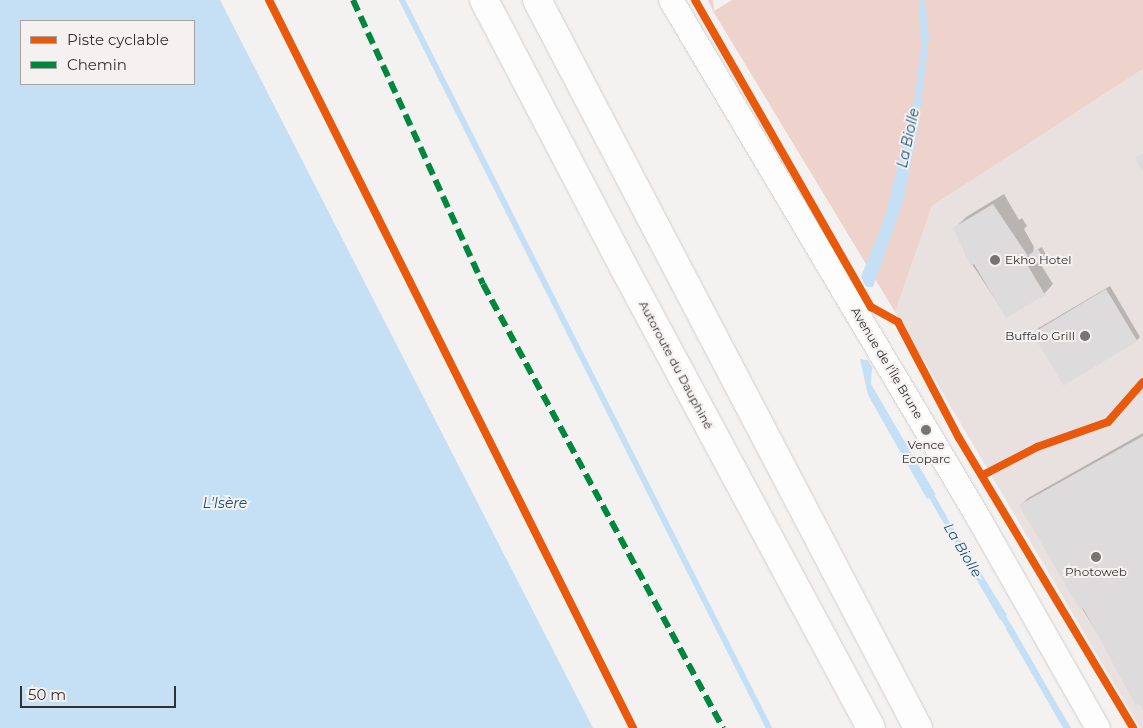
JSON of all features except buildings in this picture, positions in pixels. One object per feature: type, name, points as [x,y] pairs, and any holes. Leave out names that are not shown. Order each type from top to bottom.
[{"type":"highway","name":"Autoroute du Dauphiné","points":[[484,0],[628,275],[871,728]]},
{"type":"highway","points":[[537,0],[918,728]]},
{"type":"street","name":"Avenue de l'Île Brune","points":[[671,0],[978,517],[1098,728]]},
{"type":"shaded area","points":[[708,0],[713,0],[714,11],[732,0],[1143,0],[1143,69],[932,206],[895,312],[713,11]]},
{"type":"shaded area","points":[[1143,69],[1143,728],[1140,728],[895,312],[932,206]]},
{"type":"water","name":"L'Isère","points":[[0,0],[220,0],[593,728],[0,728]]},
{"type":"water","points":[[919,0],[925,0],[929,38],[918,130],[903,202],[873,287],[866,287],[861,277],[885,217],[915,95],[921,47]]},
{"type":"water","points":[[860,359],[868,360],[872,367],[871,384],[936,495],[927,499],[868,395]]},
{"type":"water","points":[[942,510],[1007,615],[1000,620],[938,513]]},
{"type":"water","points":[[1011,624],[1071,728],[1063,728],[1006,629]]},
{"type":"waterway","points":[[402,0],[769,728]]},
{"type":"waterway","name":"La Biolle","points":[[928,490],[944,518]]},
{"type":"waterway","name":"La Biolle","points":[[999,611],[1012,632]]},
{"type":"marked path","points":[[353,0],[483,284],[723,728]]},
{"type":"cycle path","points":[[269,0],[633,728]]},
{"type":"cycle path","points":[[695,0],[871,307],[898,322],[959,438],[1133,728]]},
{"type":"cycle path","points":[[983,475],[1037,447],[1108,422],[1143,382]]},
{"type":"place","name":"Ekho Hotel","points":[[995,260]]},
{"type":"place","name":"Buffalo Grill","points":[[1085,336]]},
{"type":"place","name":"Vence Ecoparc","points":[[926,430]]},
{"type":"place","name":"Photoweb","points":[[1096,557]]}]
